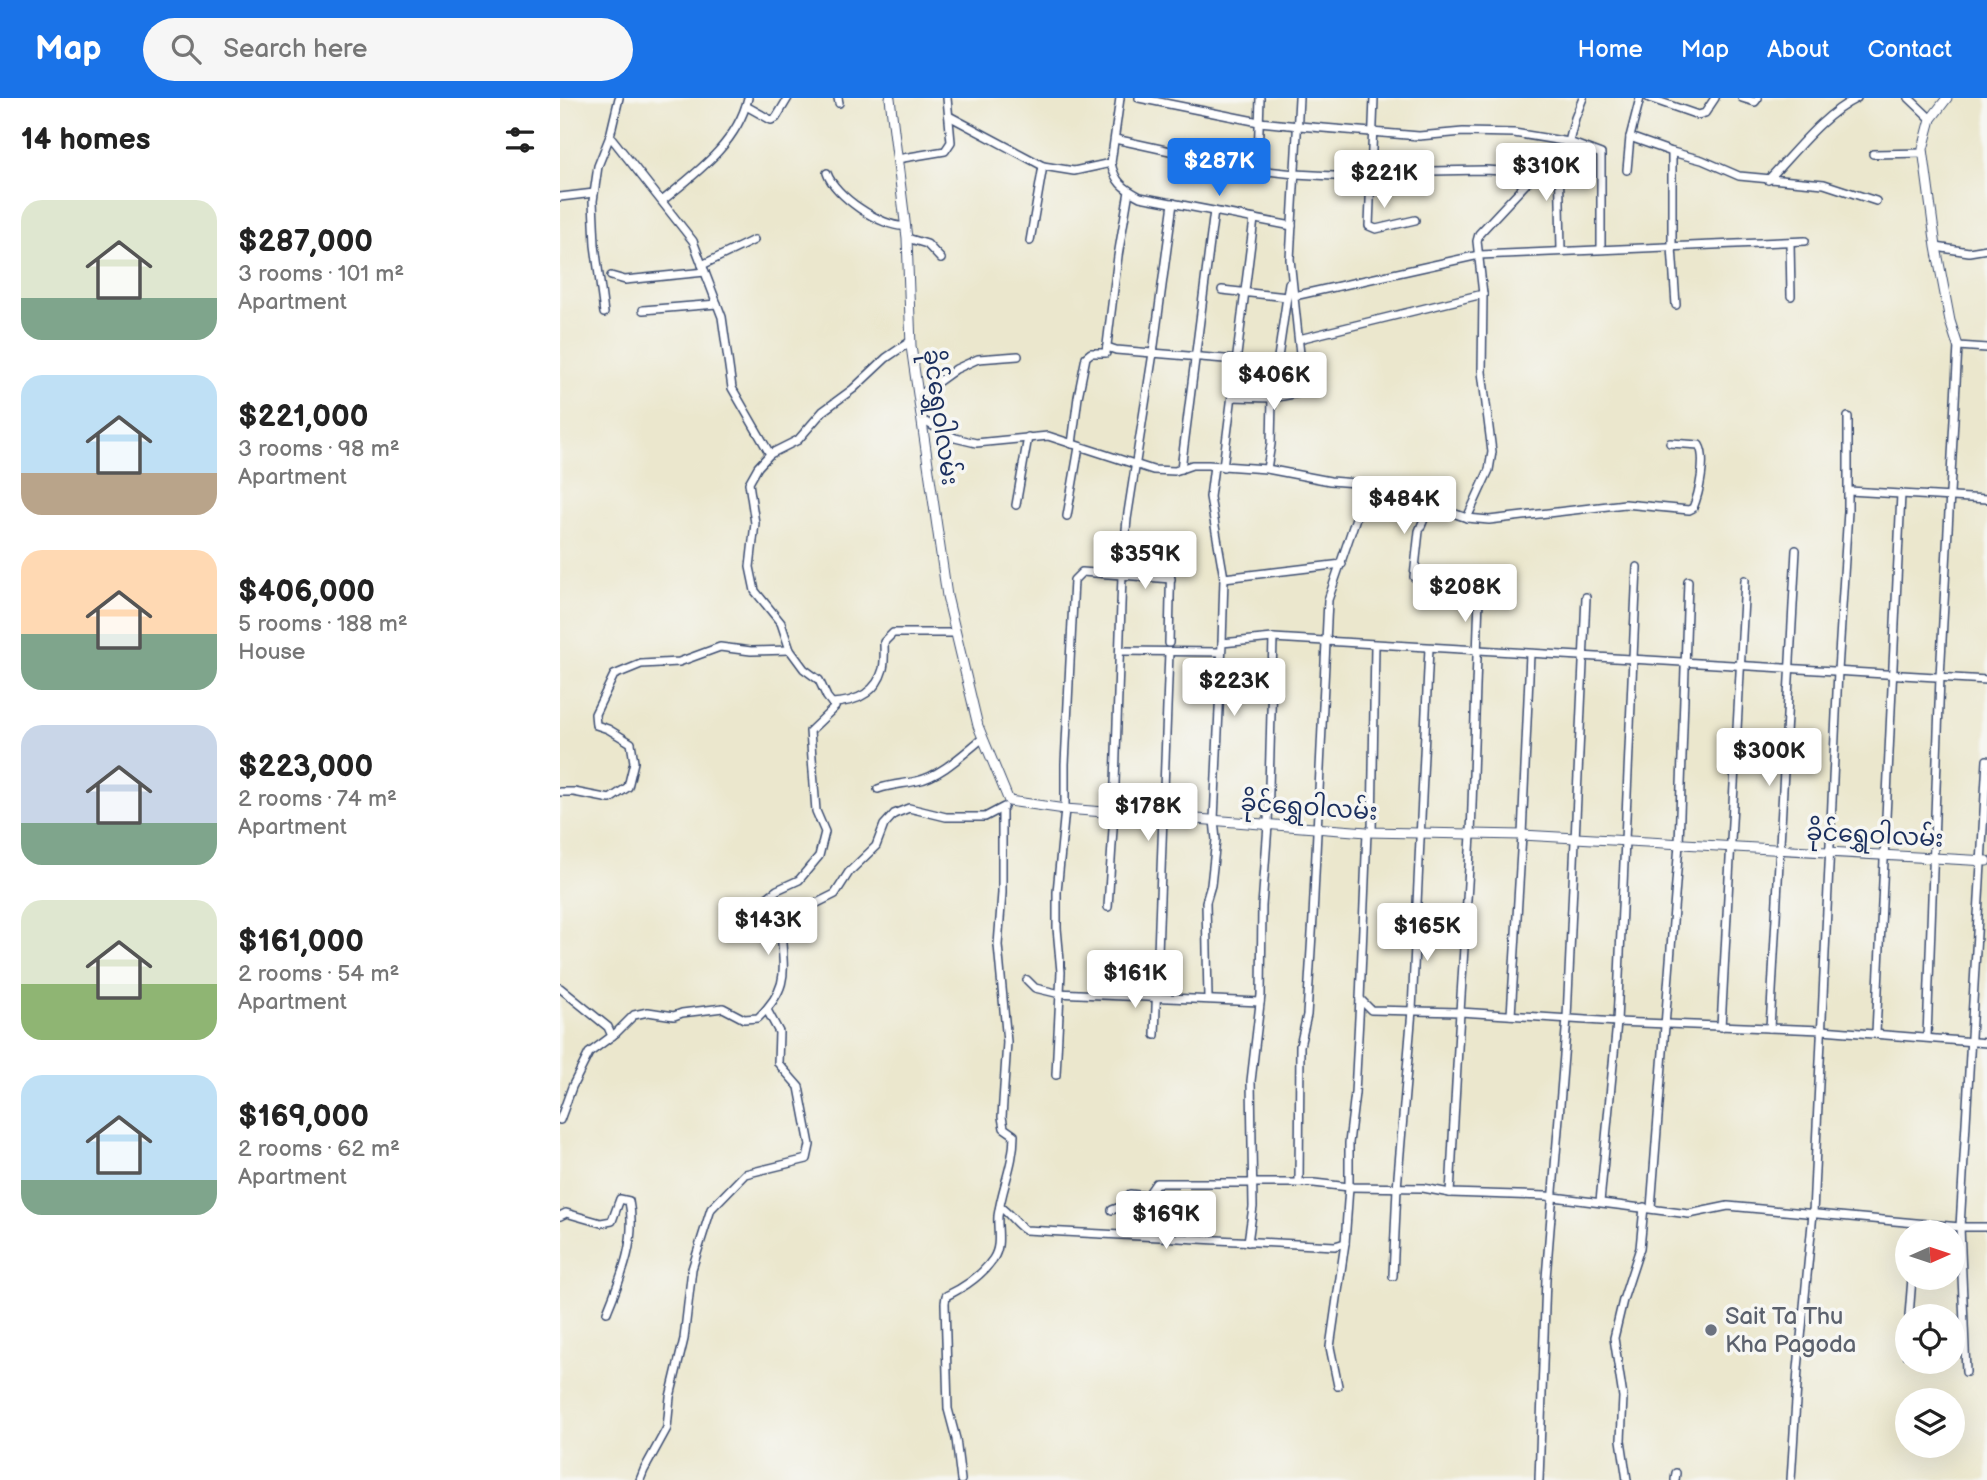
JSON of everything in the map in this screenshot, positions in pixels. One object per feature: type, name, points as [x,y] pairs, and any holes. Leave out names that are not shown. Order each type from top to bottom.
[{"type":"street","points":[[604,313],[596,246],[594,193],[598,166],[610,136],[619,98]]},
{"type":"street","points":[[662,201],[714,157],[742,116],[747,102],[771,120],[776,118],[788,98]]},
{"type":"street","name":"ခိုင်ရွှေဝါလမ်း","points":[[890,98],[907,238],[911,341],[947,596],[978,726],[1006,805],[1369,832],[1522,835],[1984,861]]},
{"type":"street","points":[[897,159],[947,150],[951,142],[947,98]]},
{"type":"street","points":[[1120,98],[1111,163],[1113,174],[1121,187],[1140,197],[1292,226]]},
{"type":"street","points":[[1139,98],[1259,122],[1298,126],[1419,136],[1463,132],[1514,133],[1569,142],[1601,154],[1601,249]]},
{"type":"street","points":[[1258,158],[1261,98]]},
{"type":"street","points":[[1267,469],[1271,444],[1272,398],[1290,297],[1299,98]]},
{"type":"street","points":[[1374,98],[1369,226],[1371,228],[1415,220]]},
{"type":"street","points":[[1467,518],[1489,470],[1492,452],[1482,372],[1483,294],[1479,234],[1569,142],[1583,98]]},
{"type":"street","points":[[1627,170],[1630,137],[1640,98]]},
{"type":"street","points":[[1649,98],[1698,115],[1705,113],[1715,98]]},
{"type":"street","points":[[1742,98],[1755,102],[1758,98]]},
{"type":"street","points":[[1768,180],[1822,124],[1843,105],[1857,98]]},
{"type":"street","points":[[1909,98],[1931,119]]},
{"type":"street","points":[[1927,1038],[1940,677],[1958,346],[1950,321],[1923,153],[1931,119],[1947,98]]},
{"type":"street","points":[[949,116],[1043,166],[1074,171],[1111,163]]},
{"type":"street","points":[[610,136],[693,241],[722,317],[732,388],[771,454]]},
{"type":"street","points":[[1630,137],[1702,160],[1739,176],[1824,184],[1876,201]]},
{"type":"street","points":[[1115,139],[1257,170],[1295,174],[1371,178],[1432,171],[1497,170],[1536,173]]},
{"type":"street","points":[[1672,152],[1672,247],[1676,305]]},
{"type":"street","points":[[1873,154],[1923,153]]},
{"type":"street","points":[[1559,155],[1561,251]]},
{"type":"street","points":[[1030,241],[1043,166]]},
{"type":"street","points":[[827,173],[832,184],[874,219],[896,227],[905,226]]},
{"type":"street","points":[[1067,516],[1076,446],[1078,397],[1086,357],[1091,353],[1106,353],[1129,191]]},
{"type":"street","points":[[560,197],[594,193]]},
{"type":"street","points":[[1108,907],[1122,575],[1127,519],[1173,204]]},
{"type":"street","points":[[1181,469],[1214,211]]},
{"type":"street","points":[[1208,998],[1206,902],[1211,885],[1216,840],[1214,820],[1224,578],[1210,497],[1219,466],[1232,397],[1254,219]]},
{"type":"street","points":[[907,238],[927,244],[941,259]]},
{"type":"street","points":[[611,276],[625,279],[703,269],[754,240]]},
{"type":"street","points":[[1222,290],[1290,297],[1479,254],[1805,241]]},
{"type":"street","points":[[1790,242],[1791,296]]},
{"type":"street","points":[[1937,247],[1969,252],[1987,249]]},
{"type":"street","points":[[1298,339],[1483,294]]},
{"type":"street","points":[[1232,397],[1272,398],[1304,392],[1290,297]]},
{"type":"street","points":[[643,310],[717,304]]},
{"type":"street","points":[[911,341],[886,358],[853,389],[823,411],[798,440],[771,454],[758,467],[748,483],[755,523],[750,567],[755,591],[781,623],[790,650],[804,668],[819,680],[835,707],[810,731],[816,811],[825,832],[819,856],[799,880],[777,890],[764,900],[758,919],[765,929],[779,928],[791,916],[835,894],[849,872],[876,846],[884,825],[894,814],[909,808],[961,818],[985,817],[1006,805]]},
{"type":"street","points":[[1958,346],[1987,348]]},
{"type":"street","points":[[1107,347],[1116,351],[1237,360]]},
{"type":"street","points":[[919,395],[956,369],[978,359],[1018,356]]},
{"type":"street","points":[[1791,1480],[1798,1369],[1813,1213],[1849,491],[1848,417]]},
{"type":"street","points":[[922,420],[954,438],[976,443],[1048,436],[1153,470],[1181,469],[1192,465],[1267,469],[1330,481],[1393,486],[1430,505],[1467,518],[1489,520],[1625,504],[1693,509],[1700,487],[1702,450],[1699,445],[1670,443]]},
{"type":"street","points":[[1016,505],[1028,437]]},
{"type":"street","points":[[1299,1183],[1300,1046],[1307,1004],[1328,600],[1359,509],[1373,484]]},
{"type":"street","points":[[1849,491],[1987,499]]},
{"type":"street","points":[[1876,1033],[1901,494]]},
{"type":"street","points":[[1414,577],[1419,531],[1430,505]]},
{"type":"street","points":[[1770,1028],[1796,550]]},
{"type":"street","points":[[1169,643],[1171,551]]},
{"type":"street","points":[[1224,578],[1342,564]]},
{"type":"street","points":[[1600,1202],[1617,1022],[1637,567]]},
{"type":"street","points":[[1056,1075],[1061,972],[1056,928],[1057,892],[1065,809],[1074,580],[1082,572],[1171,579]]},
{"type":"street","points":[[1721,1027],[1745,580]]},
{"type":"street","points":[[1627,1480],[1621,1440],[1623,1397],[1614,1338],[1640,1248],[1647,1207],[1666,1024],[1679,844],[1688,582]]},
{"type":"street","points":[[1450,1193],[1471,835],[1479,597]]},
{"type":"street","points":[[1539,1480],[1546,1278],[1567,1018],[1586,597]]},
{"type":"street","points":[[832,703],[852,702],[874,687],[883,669],[884,642],[893,633],[956,633]]},
{"type":"street","points":[[1120,651],[1169,652],[1221,648],[1273,638],[1987,680]]},
{"type":"street","points":[[1248,1242],[1253,1207],[1251,1081],[1260,1002],[1273,638]]},
{"type":"street","points":[[1338,1386],[1331,1346],[1345,1243],[1349,1143],[1355,1093],[1369,832],[1374,645]]},
{"type":"street","points":[[560,792],[610,799],[628,787],[634,762],[631,743],[596,725],[595,714],[614,675],[641,664],[679,662],[720,647],[751,651],[790,650]]},
{"type":"street","points":[[1393,1276],[1397,1188],[1412,1010],[1429,648]]},
{"type":"street","points":[[1155,1035],[1169,652]]},
{"type":"street","points":[[1511,1015],[1530,654]]},
{"type":"street","points":[[878,789],[892,784],[919,781],[958,758],[983,738]]},
{"type":"street","points":[[1960,1220],[1984,861],[1987,760]]},
{"type":"street","points":[[961,1480],[956,1439],[948,1409],[946,1296],[963,1288],[995,1257],[999,1239],[1000,1207],[1014,1155],[1014,1135],[1004,1128],[1002,1117],[1006,1089],[1007,1042],[998,945],[1006,805]]},
{"type":"street","points":[[560,1120],[589,1053],[634,1015],[648,1012],[674,1016],[723,1008],[744,1019],[758,1018],[773,1003],[784,983],[779,928]]},
{"type":"street","points":[[1027,980],[1035,988],[1059,993],[1260,1002]]},
{"type":"street","points":[[560,988],[608,1027],[612,1036]]},
{"type":"street","points":[[1360,999],[1371,1010],[1822,1030],[1987,1043]]},
{"type":"street","points":[[640,1480],[643,1469],[667,1428],[670,1397],[684,1339],[692,1269],[711,1209],[746,1174],[807,1158],[810,1145],[799,1087],[778,1063],[779,1032],[767,1010]]},
{"type":"street","points":[[1112,1210],[1120,1207],[1130,1194],[1147,1196],[1156,1184],[1160,1183],[1252,1182],[1423,1188],[1450,1193],[1552,1197],[1689,1214],[1728,1206],[1895,1221]]},
{"type":"street","points":[[560,1216],[566,1213],[601,1223],[612,1221],[620,1199],[629,1201],[633,1221],[625,1267],[607,1312]]},
{"type":"street","points":[[1000,1207],[1025,1230],[1335,1246],[1345,1243]]},
{"type":"street","points":[[1965,1227],[1987,1227]]},
{"type":"street","points":[[1963,1290],[1966,1372]]},
{"type":"place","name":"Sait Ta Thu Kha Pagoda","points":[[1711,1330]]}]
